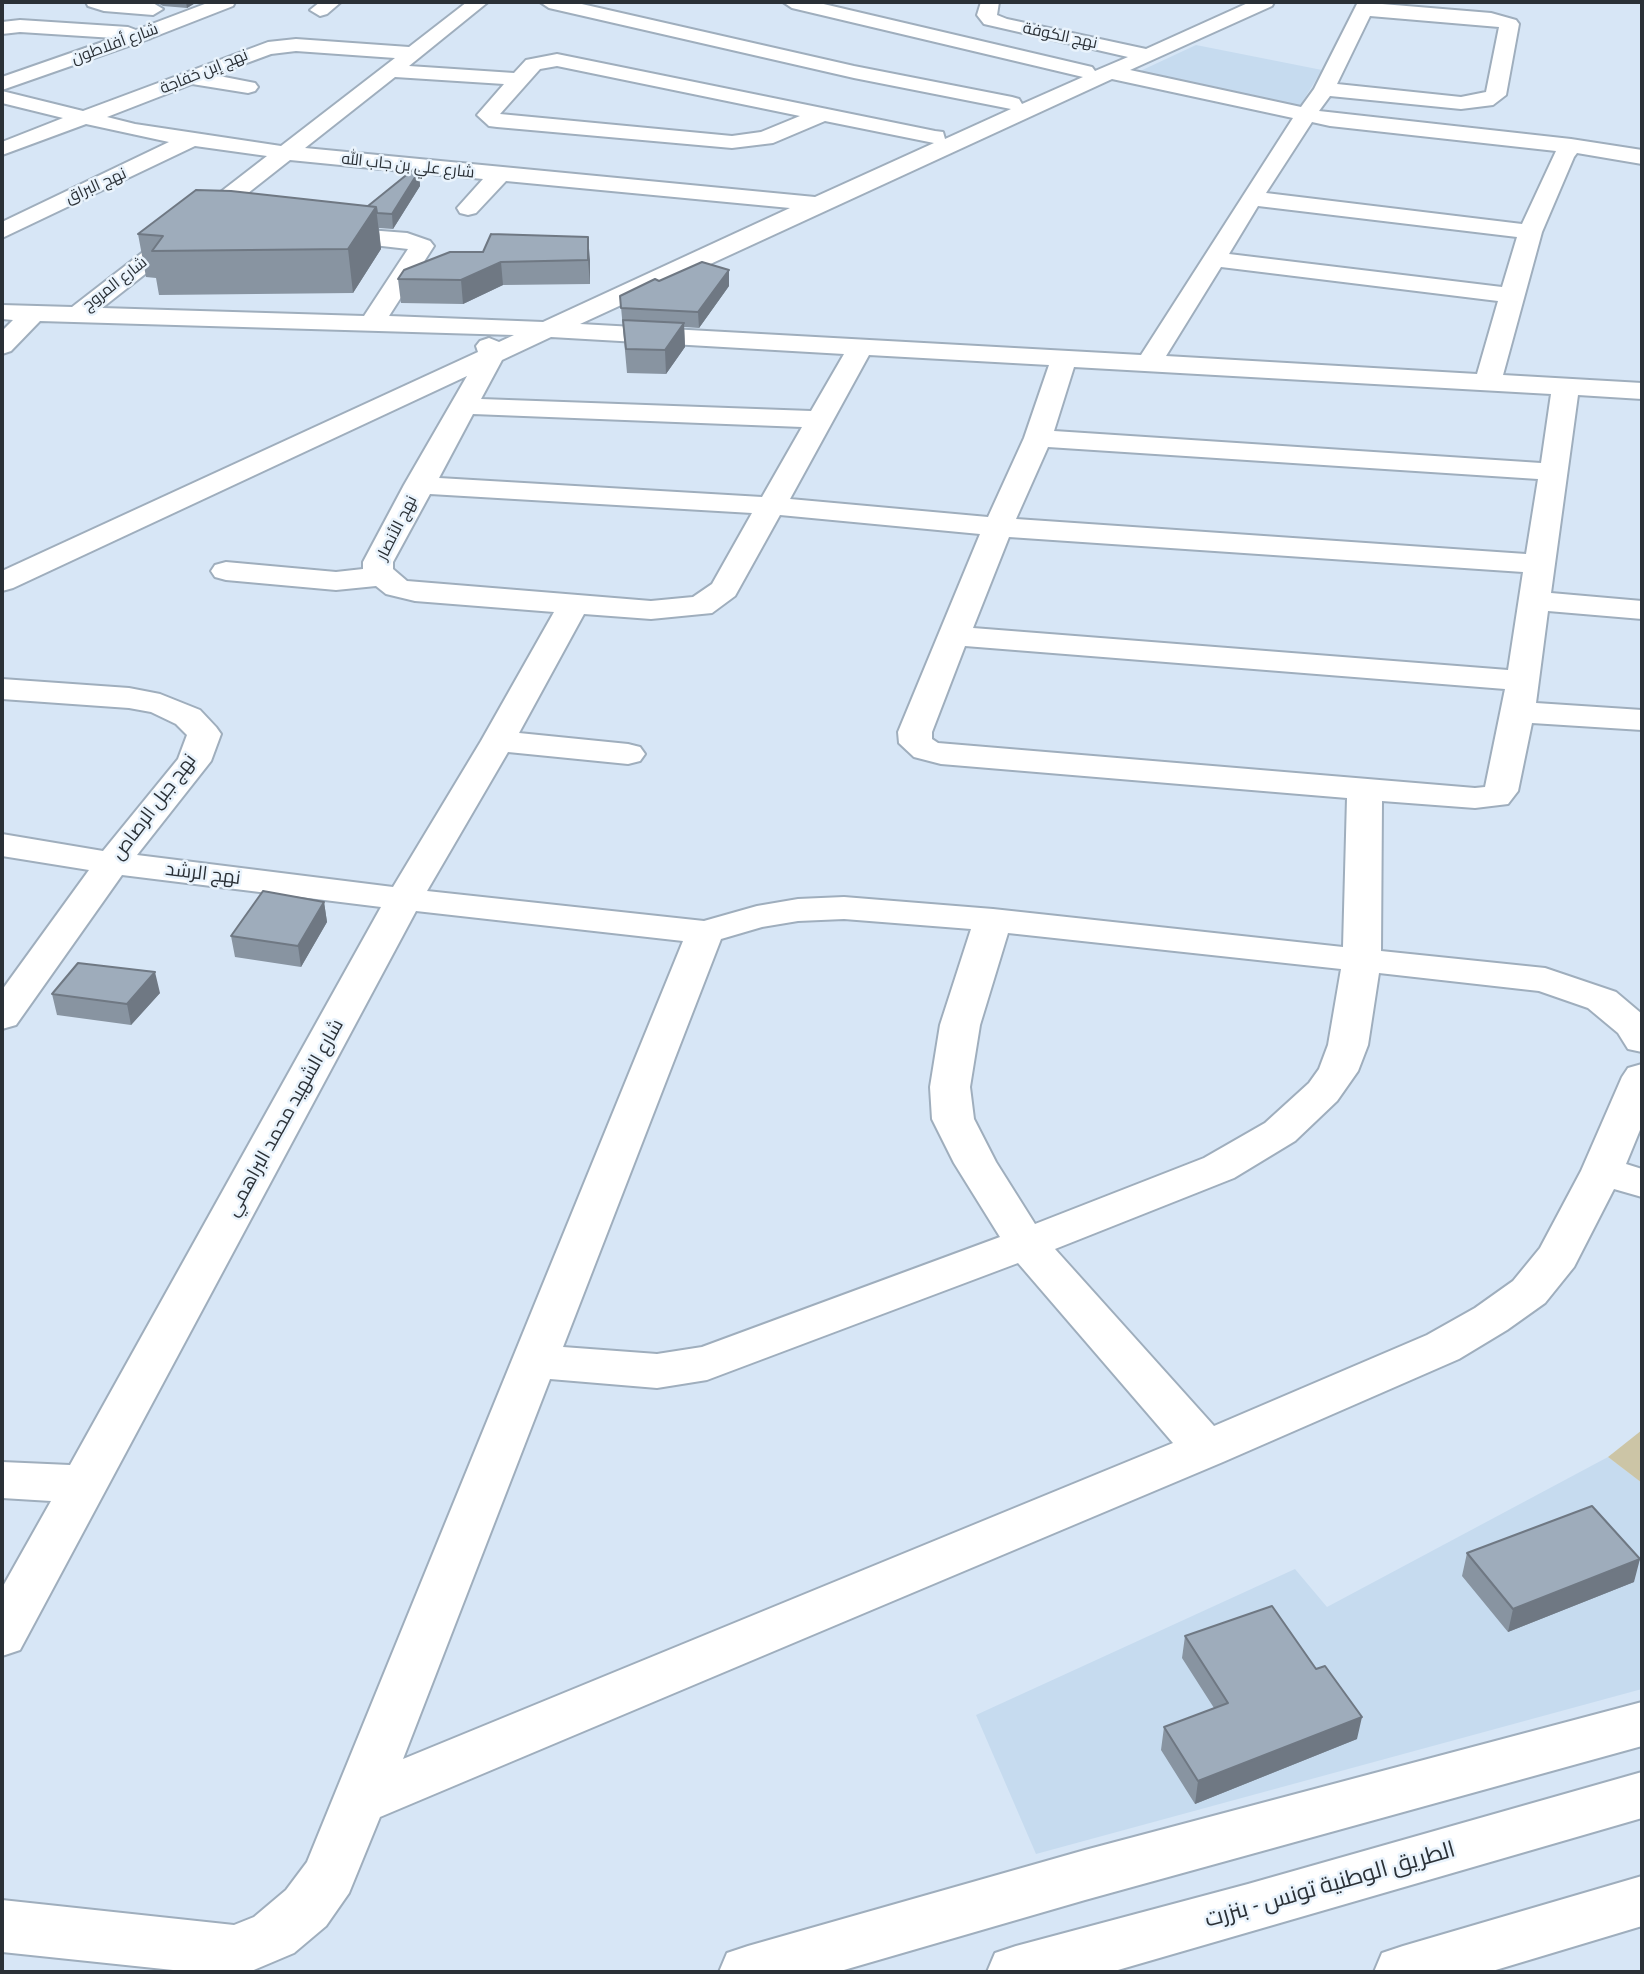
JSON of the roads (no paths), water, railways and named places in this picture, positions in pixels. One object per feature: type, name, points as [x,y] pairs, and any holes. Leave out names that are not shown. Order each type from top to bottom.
[{"type":"main road","points":[[95,2],[201,13]]},
{"type":"main road","name":"شارع أفلاطون","points":[[2,84],[226,2]]},
{"type":"main road","name":"شارع المروج","points":[[78,314],[479,2]]},
{"type":"main road","points":[[549,2],[689,32],[761,51],[1012,103]]},
{"type":"main road","points":[[792,2],[865,17],[1085,71]]},
{"type":"main road","points":[[865,17],[879,2]]},
{"type":"main road","name":"نهج الكوفة","points":[[990,2],[987,15],[991,20],[1137,53]]},
{"type":"main road","points":[[2,566],[490,349],[808,203],[1111,72],[1137,53],[1237,2]]},
{"type":"main road","points":[[808,203],[935,137],[1012,103],[1085,71],[1265,2]]},
{"type":"main road","points":[[1149,363],[1324,89],[1366,6],[1492,19],[1509,24],[1496,95],[1486,101],[1461,103],[1324,89]]},
{"type":"main road","points":[[2,28],[20,26],[144,34]]},
{"type":"main road","name":"نهج إبن خفاجة","points":[[2,149],[192,78],[247,54],[279,46],[415,53]]},
{"type":"main road","points":[[686,88],[761,51]]},
{"type":"main road","points":[[823,114],[754,141],[732,142],[625,133],[491,118],[488,115],[533,64],[557,60],[686,88],[823,114],[935,137]]},
{"type":"main road","points":[[392,71],[518,79]]},
{"type":"main road","points":[[1111,72],[1305,115],[1572,146],[1642,157]]},
{"type":"main road","points":[[192,78],[248,87]]},
{"type":"main road","name":"شارع علي بن جاب الله","points":[[2,97],[81,118],[190,140],[287,153],[808,203]]},
{"type":"main road","points":[[609,149],[625,133]]},
{"type":"main road","name":"نهج البراق","points":[[2,231],[190,140]]},
{"type":"main road","points":[[1488,381],[1530,232],[1563,157],[1572,146]]},
{"type":"main road","points":[[574,181],[592,165]]},
{"type":"main road","points":[[468,208],[499,175]]},
{"type":"main road","points":[[1252,198],[1530,232]]},
{"type":"main road","points":[[301,231],[407,240],[422,246],[395,292],[372,323]]},
{"type":"main road","points":[[1213,259],[1511,295]]},
{"type":"main road","points":[[2,312],[532,330],[1642,391]]},
{"type":"main road","points":[[2,346],[33,313]]},
{"type":"main road","name":"نهج الأنصار","points":[[490,349],[466,406],[418,485],[378,562],[378,572],[397,588],[415,592],[651,610],[701,606],[724,590],[860,348]]},
{"type":"main road","points":[[2,582],[490,349]]},
{"type":"main road","points":[[1064,358],[1038,438],[998,527],[915,732],[916,743],[926,750],[941,754],[1475,798],[1496,797],[1501,791],[1520,696],[1566,386]]},
{"type":"main road","points":[[466,406],[820,420]]},
{"type":"main road","points":[[1038,438],[1554,472]]},
{"type":"main road","points":[[418,485],[773,506],[998,527],[1538,564]]},
{"type":"main road","points":[[226,571],[336,581],[382,576]]},
{"type":"main road","points":[[1534,601],[1642,610]]},
{"type":"main road","name":"شارع الشهيد محمد البراهمي","points":[[2,1635],[404,900],[498,741],[573,604]]},
{"type":"main road","points":[[953,636],[1520,696],[1642,720]]},
{"type":"main road","name":"نهج جبل الرصاص","points":[[2,689],[129,698],[160,704],[188,717],[204,734],[194,761],[112,863],[2,1017]]},
{"type":"main road","points":[[498,741],[628,754]]},
{"type":"main road","points":[[535,1361],[657,1371],[707,1363],[1026,1244],[1219,1168],[1280,1132],[1323,1092],[1338,1071],[1348,1045],[1362,959],[1365,788]]},
{"type":"main road","name":"نهج الرشد","points":[[2,845],[112,863],[404,900],[705,932]]},
{"type":"main road","points":[[2,1926],[236,1951],[274,1935],[306,1908],[329,1876],[705,932],[757,917],[809,909],[844,908],[993,920],[1545,980],[1602,1000],[1632,1025],[1642,1040]]},
{"type":"main road","points":[[993,920],[960,1025],[950,1087],[953,1119],[975,1163],[1026,1244],[1206,1450]]},
{"type":"main road","points":[[359,1801],[1206,1450],[1443,1347],[1529,1292],[1622,1177],[1642,1076]]},
{"type":"main road","points":[[2,1480],[85,1484]]},
{"type":"main road","points":[[748,1972],[1085,1875],[1642,1724]]},
{"type":"main road","name":"الطريق الوطنية تونس - بنزرت","points":[[1016,1972],[1248,1909],[1642,1795]]},
{"type":"main road","points":[[1403,1972],[1642,1901]]}]
